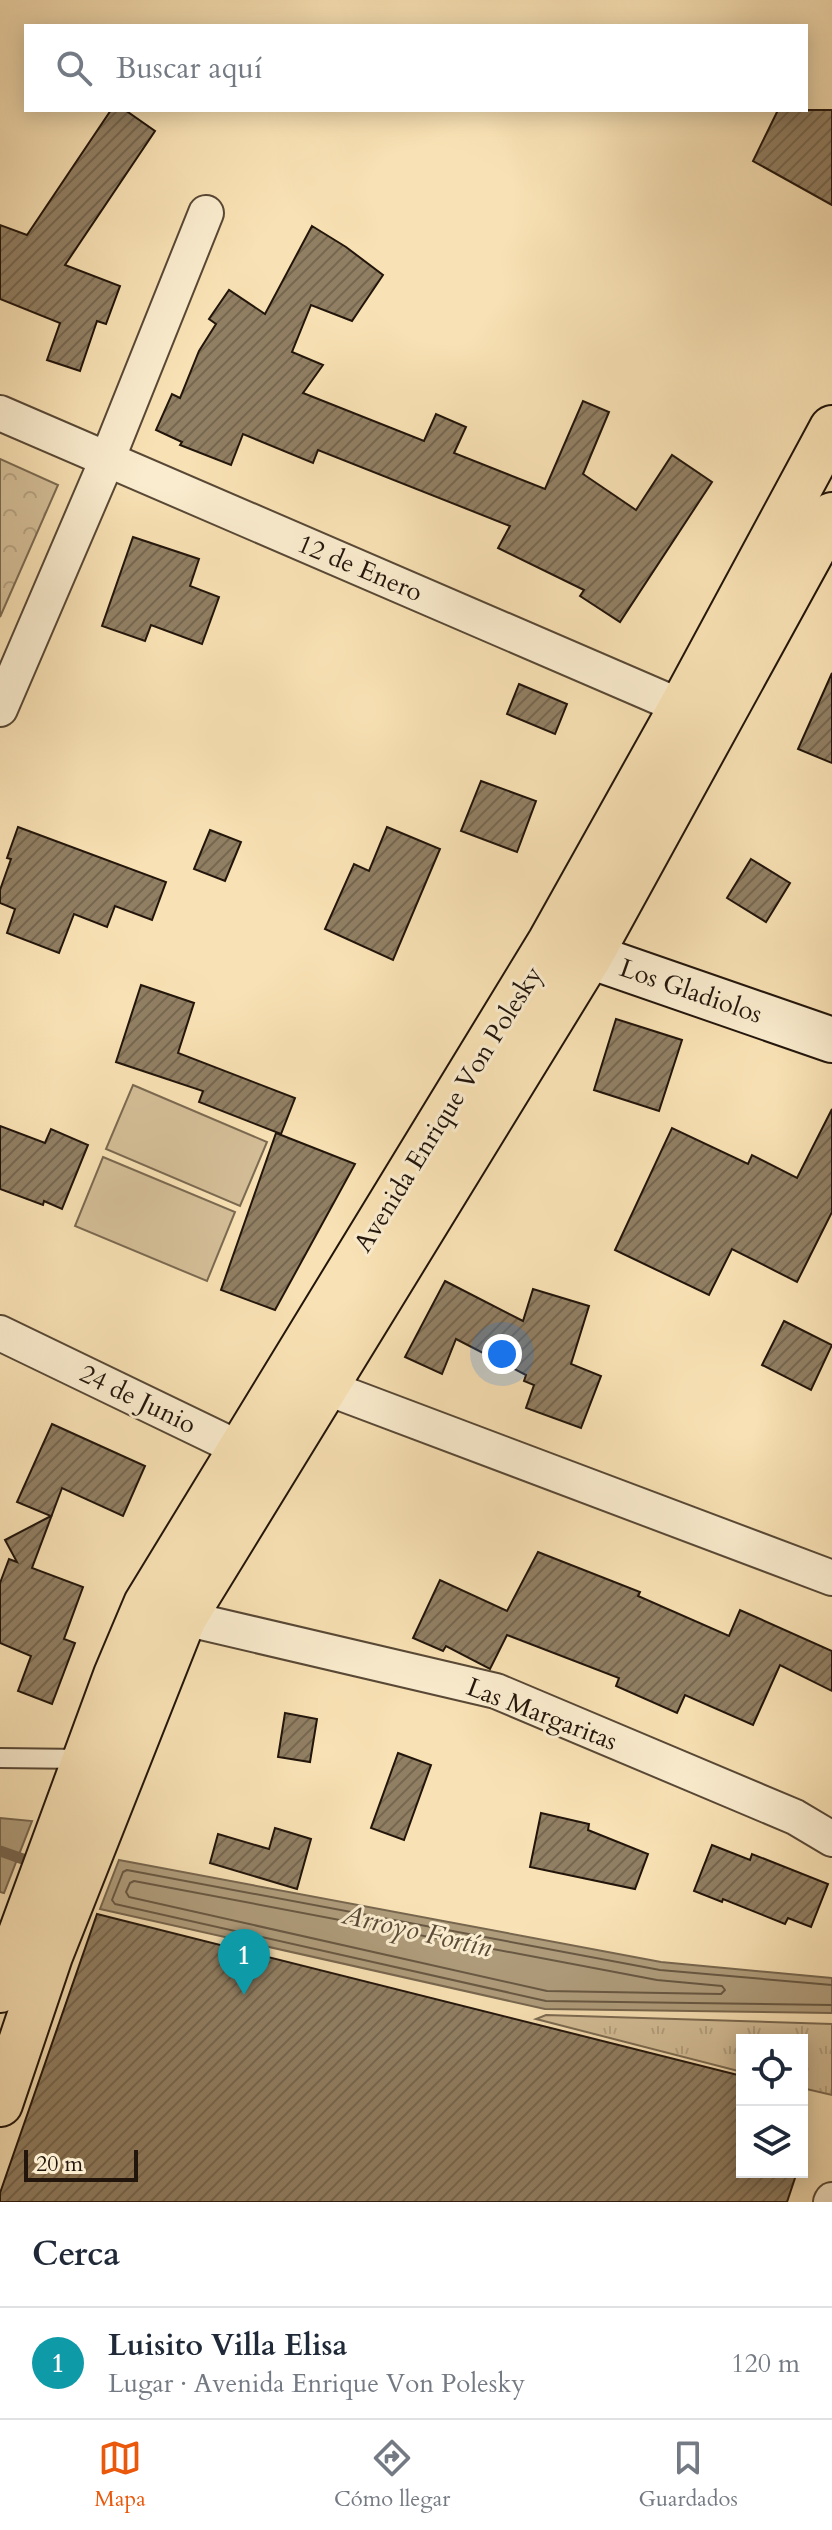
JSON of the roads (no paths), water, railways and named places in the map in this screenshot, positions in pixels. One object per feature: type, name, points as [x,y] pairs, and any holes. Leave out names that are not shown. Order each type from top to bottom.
[{"type":"main road","name":"Avenida Enrique Von Polesky","points":[[258,1457],[325,1387],[701,714],[829,442]]},
{"type":"main road","name":"Avenida Enrique Von Polesky","points":[[701,714],[832,515]]},
{"type":"main road","name":"Avenida Enrique Von Polesky","points":[[33,1950],[90,1786],[165,1611],[570,949]]},
{"type":"main road","points":[[0,1990],[33,1950]]},
{"type":"main road","points":[[0,2104],[33,1950]]},
{"type":"street","points":[[0,709],[107,460],[206,213]]},
{"type":"street","name":"12 de Enero","points":[[0,413],[701,714]]},
{"type":"street","name":"Los Gladiolos","points":[[570,949],[832,1040]]},
{"type":"street","name":"24 de Junio","points":[[0,1333],[258,1457]]},
{"type":"street","points":[[325,1387],[832,1578]]},
{"type":"street","name":"Las Margaritas","points":[[165,1611],[496,1691],[795,1817],[832,1839]]},
{"type":"lane","points":[[0,1758],[90,1786]]},
{"type":"water","points":[[0,1818],[32,1821],[4,1893],[0,1892]]},
{"type":"water","points":[[119,1860],[661,1962],[832,1978],[832,2013],[545,2009],[100,1909]]},
{"type":"waterway","name":"Arroyo Fortín","points":[[0,1851],[37,1864]]},
{"type":"place","name":"Luisito Villa Elisa","points":[[244,1995]]}]
